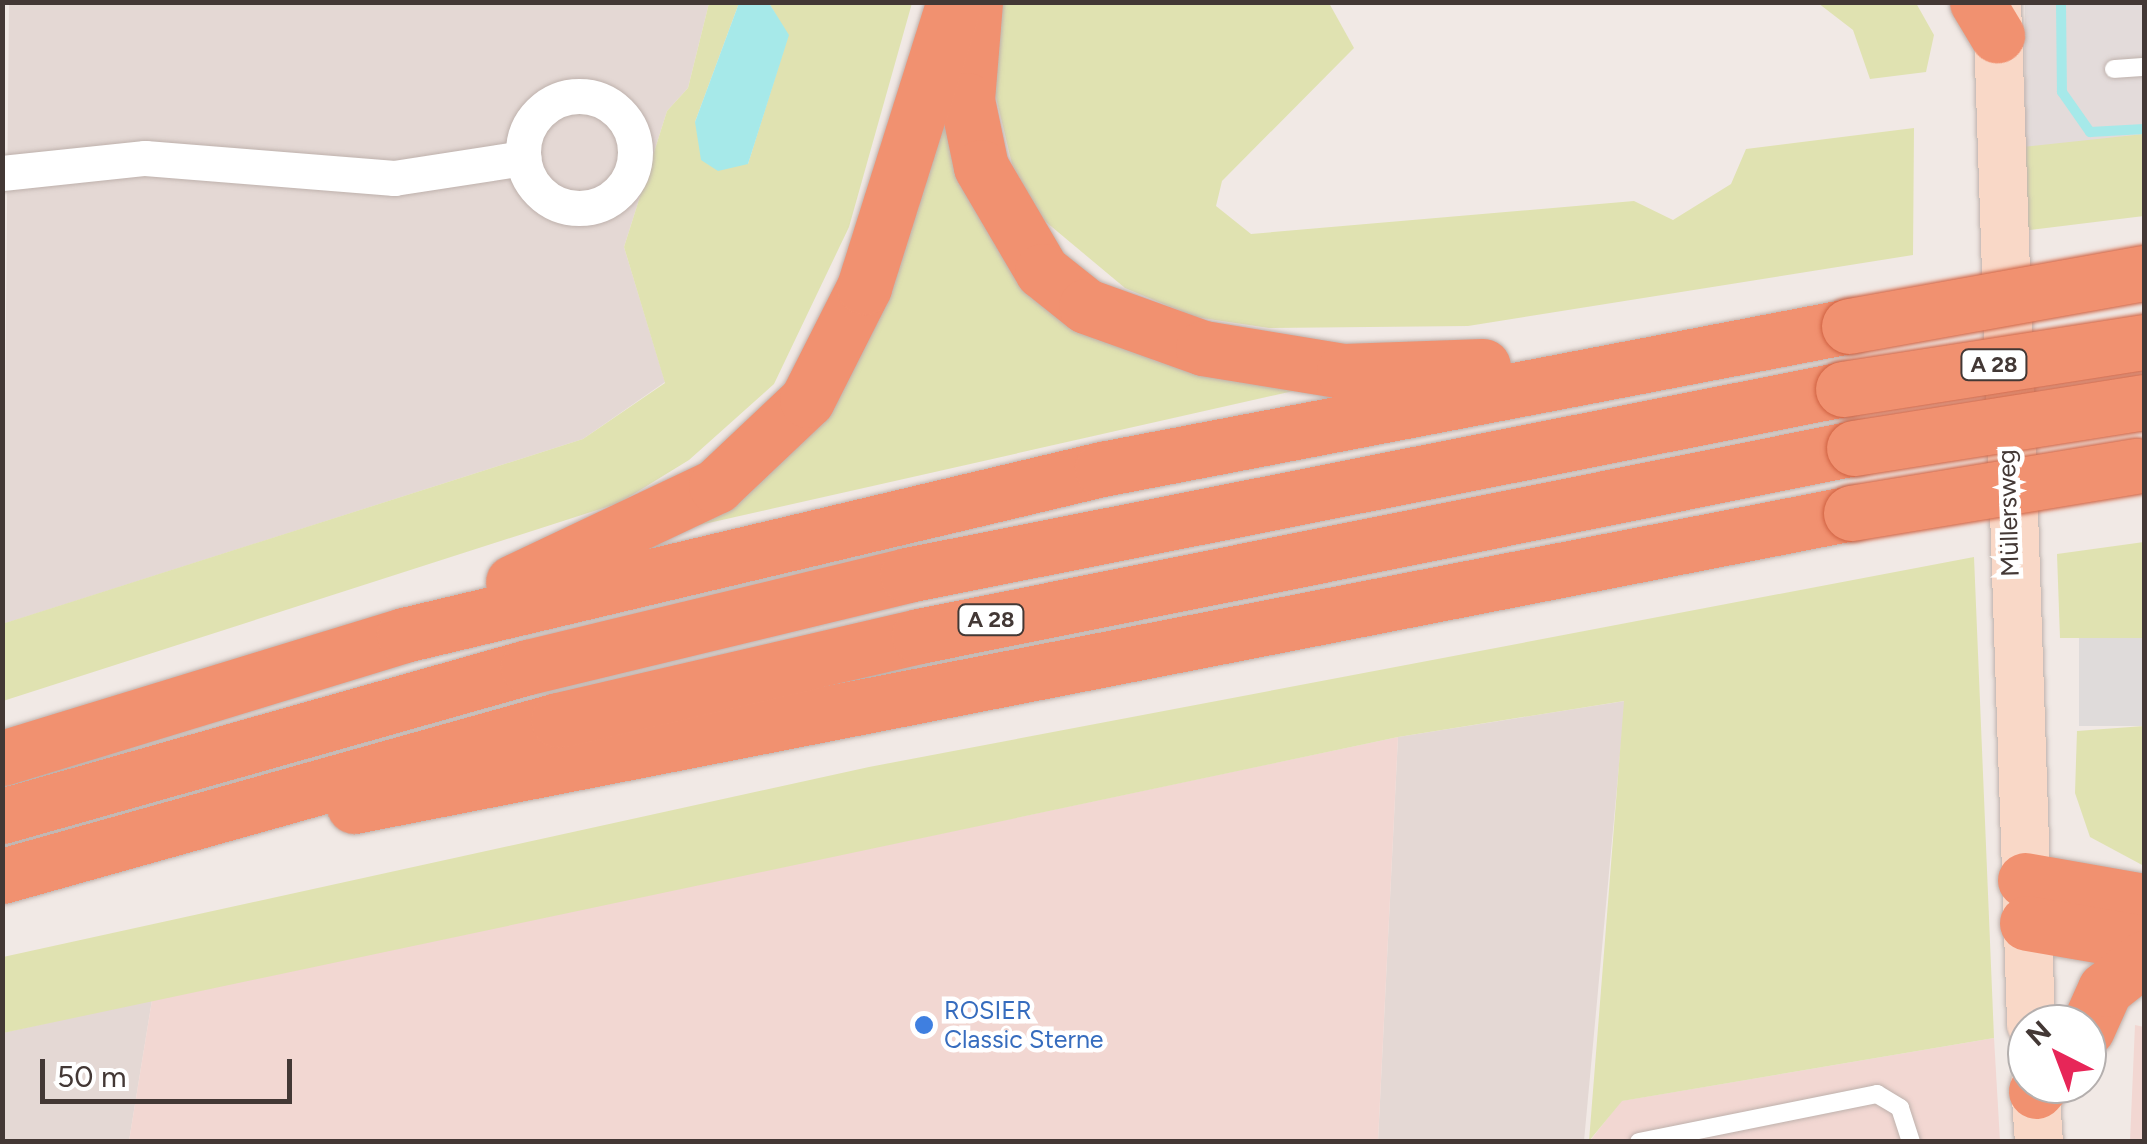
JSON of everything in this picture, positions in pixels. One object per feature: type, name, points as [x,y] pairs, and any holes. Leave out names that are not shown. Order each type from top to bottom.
[{"type":"highway","points":[[404,635],[666,516],[785,426],[826,369],[864,287],[954,2]]},
{"type":"highway","points":[[975,2],[967,100],[981,166],[1042,271],[1086,306],[1203,348],[1344,371],[1601,367]]},
{"type":"highway","points":[[2,758],[404,635],[1102,469],[1601,367],[2144,273]]},
{"type":"highway","name":"A 28","points":[[2,816],[528,668],[907,575],[1843,389],[2144,342]]},
{"type":"highway","name":"A 28","points":[[2,876],[558,720],[900,640],[1854,448],[2144,402]]},
{"type":"highway","points":[[138,835],[419,797],[1604,555],[2144,464]]},
{"type":"highway","points":[[2026,901],[2144,901]]},
{"type":"highway","points":[[2026,901],[2144,943]]},
{"type":"highway","points":[[2098,1004],[2105,989],[2144,958]]},
{"type":"main road","name":"Müllersweg","points":[[1990,13],[2030,1004]]},
{"type":"street","points":[[2,172],[145,158],[394,178],[523,158]]},
{"type":"lane","points":[[2114,69],[2144,67]]},
{"type":"lane","points":[[1639,1142],[1877,1094],[1900,1108],[1911,1142]]},
{"type":"shaded area","points":[[9,3],[709,3],[688,88],[667,111],[624,247],[665,382],[583,439],[3,624]]},
{"type":"shaded area","points":[[2025,3],[2144,3],[2144,147],[2025,147]]},
{"type":"shaded area","points":[[2079,638],[2144,638],[2144,726],[2079,726]]},
{"type":"shaded area","points":[[1625,701],[1584,1141],[1378,1142],[1398,737]]},
{"type":"shaded area","points":[[1398,737],[1378,1141],[129,1141],[152,1000]]},
{"type":"shaded area","points":[[152,1000],[129,1141],[3,1141],[2,1033]]},
{"type":"shaded area","points":[[2135,1025],[2144,1027],[2144,1141],[2130,1141]]},
{"type":"shaded area","points":[[1994,1038],[2000,1141],[1589,1142],[1621,1101]]},
{"type":"green space","points":[[709,3],[739,3],[695,122],[748,164],[788,36],[769,3],[912,3],[849,227],[774,384],[689,460],[619,503],[3,701],[2,624],[583,439],[665,383],[624,247],[667,111],[688,88]]},
{"type":"green space","points":[[1000,3],[1329,3],[1354,48],[1222,181],[1216,206],[1251,234],[1634,201],[1673,220],[1731,184],[1746,149],[1914,128],[1913,255],[1468,326],[1269,328],[1195,317],[1125,288],[1040,217],[1012,164],[995,93]]},
{"type":"green space","points":[[1818,3],[1916,3],[1934,35],[1926,72],[1870,79],[1853,30]]},
{"type":"green space","points":[[947,51],[1042,292],[1155,361],[1298,390],[673,531],[751,477]]},
{"type":"green space","points":[[2144,134],[2144,216],[2021,231],[2023,147]]},
{"type":"green space","points":[[2144,542],[2144,638],[2060,638],[2057,554]]},
{"type":"green space","points":[[1974,557],[1994,1038],[1622,1101],[1589,1141],[1624,701],[1398,737],[3,1033],[3,957],[869,767]]},
{"type":"green space","points":[[2144,726],[2144,866],[2090,837],[2075,793],[2077,731]]},
{"type":"water","points":[[739,3],[769,3],[789,35],[748,164],[718,171],[701,160],[695,122]]},
{"type":"waterway","points":[[2061,2],[2062,92],[2090,132],[2144,129]]},
{"type":"place","name":"ROSIER Classic Sterne","points":[[924,1025]]}]
